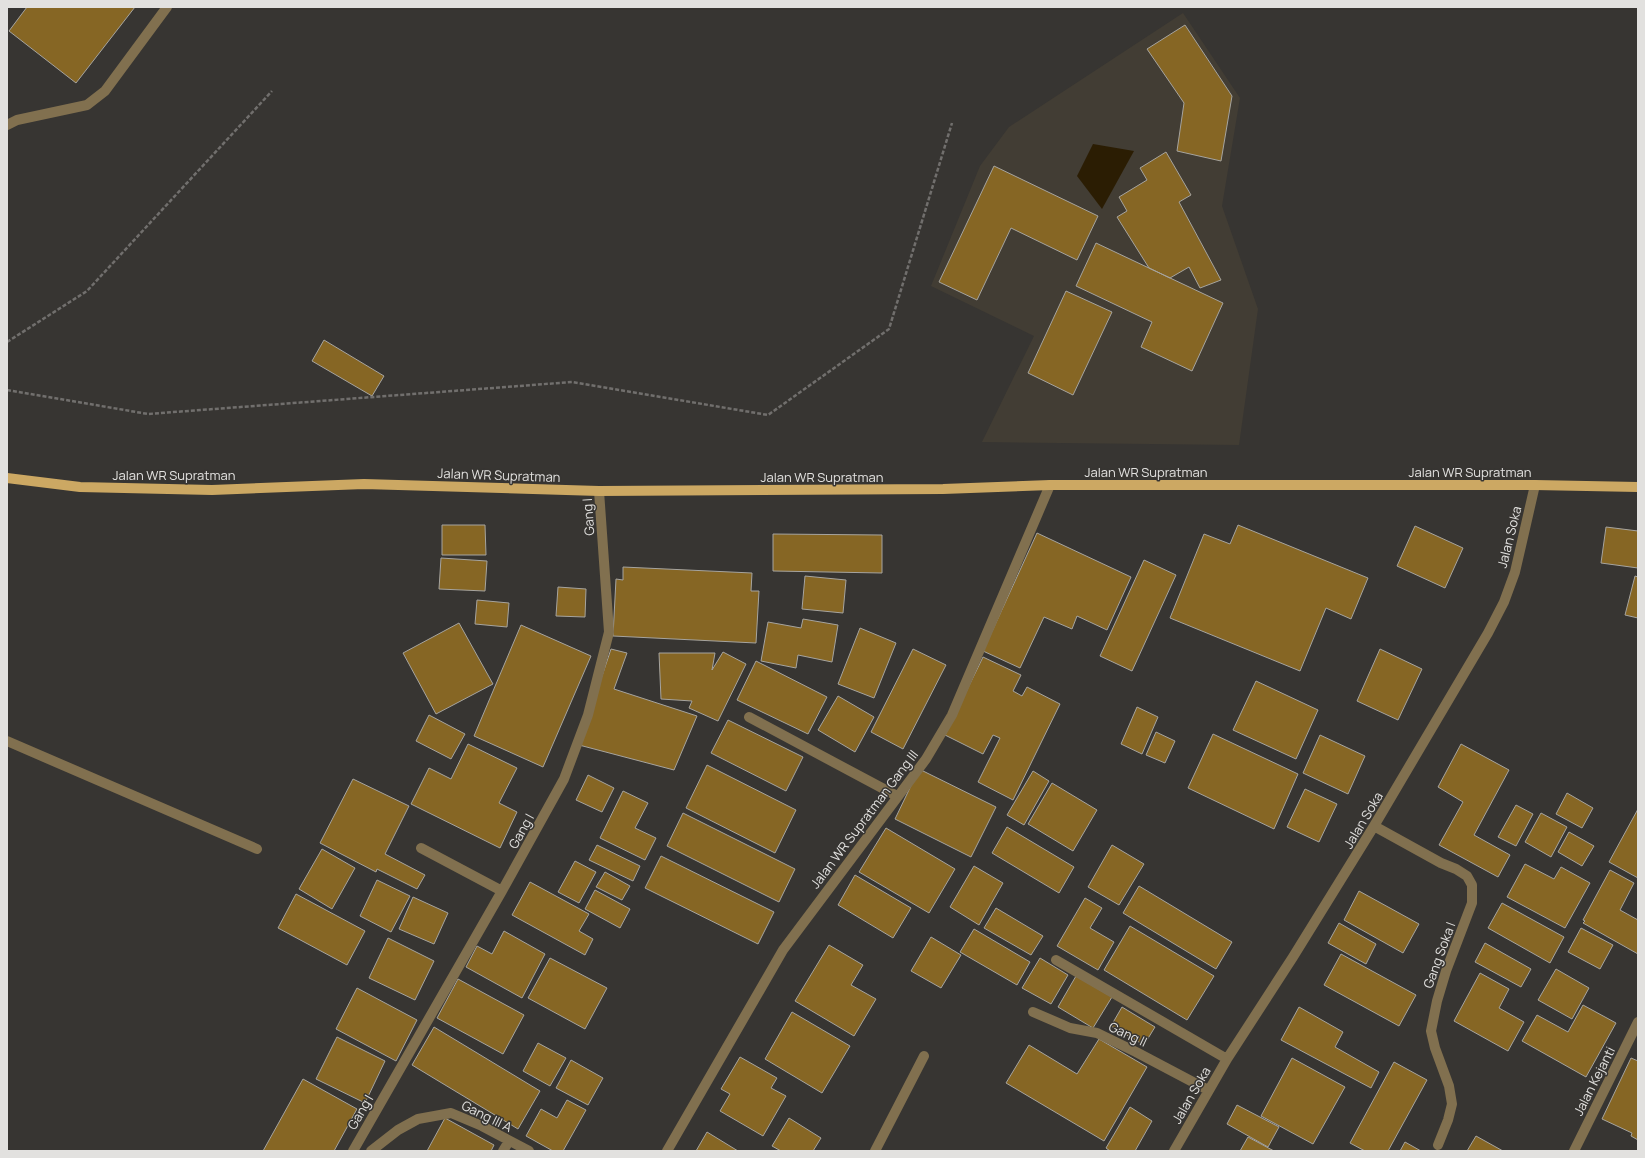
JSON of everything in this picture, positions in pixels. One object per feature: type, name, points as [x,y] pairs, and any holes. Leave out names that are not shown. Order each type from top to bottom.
[{"type":"main road","name":"Jalan WR Supratman","points":[[7,478],[80,487],[212,490],[364,484],[599,491],[942,489],[1050,485],[1535,485],[1638,487]]},
{"type":"street","points":[[7,125],[17,120],[87,105],[98,99],[106,91],[167,7]]},
{"type":"street","name":"Jalan WR Supratman Gang III","points":[[667,1151],[783,950],[926,759],[952,715],[1050,485]]},
{"type":"street","name":"Jalan Soka","points":[[1174,1151],[1227,1059],[1293,957],[1374,826],[1469,666],[1504,602],[1515,572],[1535,485]]},
{"type":"street","name":"Gang I","points":[[353,1151],[502,891],[564,779],[588,715],[609,632],[599,491]]},
{"type":"street","points":[[749,717],[897,796]]},
{"type":"street","points":[[7,742],[257,849]]},
{"type":"street","name":"Gang Soka I","points":[[1374,826],[1441,863],[1456,869],[1467,876],[1472,885],[1472,903],[1446,970],[1437,1000],[1431,1031],[1435,1048],[1449,1086],[1452,1104],[1448,1120],[1438,1145]]},
{"type":"street","points":[[421,848],[502,891]]},
{"type":"street","points":[[1056,960],[1227,1059]]},
{"type":"street","name":"Gang II","points":[[1033,1012],[1070,1028],[1097,1033],[1208,1090]]},
{"type":"street","name":"Jalan Kejanti","points":[[1574,1151],[1638,1022]]},
{"type":"street","points":[[874,1151],[924,1056]]},
{"type":"street","name":"Gang III A","points":[[371,1151],[398,1130],[418,1119],[451,1113],[482,1126],[529,1151]]},
{"type":"street","points":[[504,1151],[509,1141]]},
{"type":"path","points":[[7,342],[87,291],[272,91]]},
{"type":"path","points":[[7,390],[148,414],[572,382],[768,415],[889,329],[952,123]]},
{"type":"shaded area","points":[[1183,13],[1240,98],[1222,206],[1258,309],[1239,445],[982,442],[1034,336],[931,286],[980,166],[1009,127]]},
{"type":"shaded area","points":[[1093,144],[1134,151],[1102,209],[1077,176]]},
{"type":"building","points":[[27,7],[135,7],[76,83],[9,31]]},
{"type":"building","points":[[1185,25],[1232,96],[1221,161],[1177,151],[1184,103],[1147,49]]},
{"type":"building","points":[[1166,152],[1191,195],[1179,202],[1221,280],[1200,288],[1189,267],[1170,278],[1149,268],[1117,217],[1127,211],[1119,197],[1147,180],[1140,168]]},
{"type":"building","points":[[994,166],[1098,216],[1077,260],[1011,228],[977,300],[939,282]]},
{"type":"building","points":[[1096,243],[1223,303],[1192,371],[1141,347],[1152,322],[1076,286]]},
{"type":"building","points":[[1066,291],[1112,312],[1073,395],[1028,373]]},
{"type":"building","points":[[324,340],[384,376],[372,396],[312,361]]},
{"type":"building","points":[[442,525],[485,525],[486,555],[442,555]]},
{"type":"building","points":[[1238,525],[1368,578],[1351,619],[1326,608],[1300,671],[1170,618],[1204,534],[1230,544]]},
{"type":"building","points":[[1415,526],[1463,548],[1445,588],[1397,566]]},
{"type":"building","points":[[1606,527],[1638,531],[1638,568],[1601,563]]},
{"type":"building","points":[[1037,533],[1131,577],[1107,630],[1077,616],[1072,629],[1044,617],[1020,668],[983,651]]},
{"type":"building","points":[[773,534],[882,535],[882,573],[773,571]]},
{"type":"building","points":[[441,558],[487,561],[485,591],[439,589]]},
{"type":"building","points":[[1144,560],[1176,575],[1132,671],[1100,656]]},
{"type":"building","points":[[623,567],[752,573],[751,591],[759,591],[756,643],[613,636],[616,579],[623,580]]},
{"type":"building","points":[[805,576],[846,580],[843,613],[802,609]]},
{"type":"building","points":[[1635,576],[1638,577],[1638,618],[1625,615]]},
{"type":"building","points":[[558,587],[586,589],[585,617],[556,616]]},
{"type":"building","points":[[477,600],[509,603],[507,627],[475,624]]},
{"type":"building","points":[[803,619],[838,625],[832,662],[798,655],[796,668],[761,661],[768,622],[801,628]]},
{"type":"building","points":[[459,623],[493,684],[436,714],[403,653]]},
{"type":"building","points":[[521,625],[591,656],[543,767],[474,736]]},
{"type":"building","points":[[860,628],[896,643],[874,698],[838,684]]},
{"type":"building","points":[[611,649],[627,653],[614,689],[697,716],[674,770],[579,745]]},
{"type":"building","points":[[913,649],[946,665],[903,749],[871,732]]},
{"type":"building","points":[[1380,649],[1422,669],[1398,720],[1357,701]]},
{"type":"building","points":[[723,652],[746,664],[718,721],[689,708],[692,701],[661,699],[659,653],[715,653],[712,670]]},
{"type":"building","points":[[983,657],[1021,675],[1013,691],[1022,696],[1027,687],[1060,704],[1013,800],[978,782],[1000,738],[993,735],[983,754],[945,735]]},
{"type":"building","points":[[756,661],[827,697],[808,734],[737,700]]},
{"type":"building","points":[[1256,681],[1318,710],[1296,759],[1233,730]]},
{"type":"building","points":[[838,696],[874,717],[855,752],[818,730]]},
{"type":"building","points":[[1137,707],[1158,717],[1142,754],[1121,744]]},
{"type":"building","points":[[429,715],[465,734],[451,759],[416,741]]},
{"type":"building","points":[[728,720],[803,757],[786,791],[711,753]]},
{"type":"building","points":[[1156,732],[1175,741],[1165,763],[1146,755]]},
{"type":"building","points":[[1213,734],[1298,774],[1274,829],[1188,788]]},
{"type":"building","points":[[1320,735],[1365,756],[1348,794],[1303,773]]},
{"type":"building","points":[[468,744],[517,768],[499,803],[517,812],[500,848],[411,804],[429,768],[451,779]]},
{"type":"building","points":[[1461,744],[1509,770],[1474,835],[1510,855],[1498,877],[1439,845],[1463,802],[1438,787]]},
{"type":"building","points":[[707,765],[796,810],[775,853],[686,808]]},
{"type":"building","points":[[919,769],[996,807],[971,857],[895,819]]},
{"type":"building","points":[[1033,771],[1049,781],[1024,825],[1007,815]]},
{"type":"building","points":[[588,775],[614,788],[602,812],[576,800]]},
{"type":"building","points":[[353,779],[409,806],[385,854],[425,875],[417,889],[377,869],[376,872],[320,843]]},
{"type":"building","points":[[1052,783],[1097,810],[1073,851],[1028,824]]},
{"type":"building","points":[[1305,789],[1337,804],[1319,842],[1287,827]]},
{"type":"building","points":[[623,791],[648,803],[635,828],[656,838],[645,860],[600,838]]},
{"type":"building","points":[[1567,793],[1593,808],[1582,828],[1556,814]]},
{"type":"building","points":[[1516,805],[1533,814],[1516,846],[1498,837]]},
{"type":"building","points":[[1638,809],[1638,878],[1609,862]]},
{"type":"building","points":[[683,813],[795,869],[779,902],[667,846]]},
{"type":"building","points":[[1541,813],[1567,827],[1551,857],[1525,842]]},
{"type":"building","points":[[1007,827],[1074,867],[1059,893],[992,853]]},
{"type":"building","points":[[886,828],[955,869],[929,913],[859,872]]},
{"type":"building","points":[[1569,832],[1594,846],[1582,866],[1558,852]]},
{"type":"building","points":[[597,845],[640,866],[633,881],[589,860]]},
{"type":"building","points":[[1112,845],[1144,864],[1119,905],[1088,887]]},
{"type":"building","points":[[322,849],[355,868],[332,909],[299,889]]},
{"type":"building","points":[[661,856],[774,912],[758,944],[645,888]]},
{"type":"building","points":[[575,861],[596,872],[579,903],[558,892]]},
{"type":"building","points":[[1525,864],[1554,879],[1561,867],[1590,883],[1565,928],[1507,897]]},
{"type":"building","points":[[974,866],[1003,883],[979,925],[950,907]]},
{"type":"building","points":[[1610,870],[1634,883],[1620,910],[1638,920],[1638,954],[1583,923],[1585,921],[1583,920]]},
{"type":"building","points":[[605,872],[630,886],[622,900],[596,887]]},
{"type":"building","points":[[855,875],[911,908],[893,938],[838,905]]},
{"type":"building","points":[[377,880],[410,896],[391,932],[360,916]]},
{"type":"building","points":[[530,882],[589,914],[579,931],[593,939],[585,955],[512,915]]},
{"type":"building","points":[[1139,886],[1232,942],[1216,969],[1123,913]]},
{"type":"building","points":[[595,890],[630,909],[620,928],[585,909]]},
{"type":"building","points":[[1359,891],[1419,924],[1403,953],[1344,920]]},
{"type":"building","points":[[296,894],[365,931],[347,965],[278,928]]},
{"type":"building","points":[[413,897],[448,913],[434,944],[399,929]]},
{"type":"building","points":[[1085,898],[1102,908],[1090,928],[1114,942],[1098,970],[1057,946]]},
{"type":"building","points":[[1502,903],[1564,937],[1550,963],[1488,928]]},
{"type":"building","points":[[996,908],[1043,936],[1031,955],[984,928]]},
{"type":"building","points":[[1339,923],[1376,944],[1366,964],[1328,943]]},
{"type":"building","points":[[1130,926],[1214,976],[1187,1020],[1104,970]]},
{"type":"building","points":[[1581,928],[1613,945],[1600,969],[1568,952]]},
{"type":"building","points":[[974,929],[1030,962],[1017,985],[960,952]]},
{"type":"building","points":[[504,931],[545,954],[522,998],[466,967],[477,946],[492,954]]},
{"type":"building","points":[[931,937],[961,955],[941,988],[911,971]]},
{"type":"building","points":[[388,938],[434,961],[415,1000],[369,978]]},
{"type":"building","points":[[1485,943],[1531,969],[1521,987],[1475,962]]},
{"type":"building","points":[[829,945],[863,965],[851,985],[876,999],[854,1036],[795,1001]]},
{"type":"building","points":[[1341,954],[1416,995],[1399,1026],[1324,985]]},
{"type":"building","points":[[550,958],[607,988],[585,1029],[528,998]]},
{"type":"building","points":[[1040,958],[1068,975],[1051,1004],[1022,988]]},
{"type":"building","points":[[1556,969],[1589,988],[1572,1019],[1538,1000]]},
{"type":"building","points":[[1480,973],[1509,989],[1499,1008],[1524,1022],[1508,1051],[1454,1021]]},
{"type":"building","points":[[1076,976],[1112,997],[1093,1028],[1058,1007]]},
{"type":"building","points":[[458,979],[524,1015],[503,1054],[437,1018]]},
{"type":"building","points":[[357,988],[417,1020],[396,1061],[336,1029]]},
{"type":"building","points":[[1583,1005],[1616,1023],[1586,1077],[1522,1041],[1537,1015],[1568,1032]]},
{"type":"building","points":[[1122,1007],[1155,1027],[1144,1045],[1111,1026]]},
{"type":"building","points":[[1299,1007],[1343,1032],[1335,1047],[1379,1072],[1371,1088],[1281,1040]]},
{"type":"building","points":[[792,1012],[850,1046],[822,1093],[765,1059]]},
{"type":"building","points":[[434,1027],[540,1091],[518,1129],[412,1065]]},
{"type":"building","points":[[337,1037],[385,1061],[365,1103],[316,1079]]},
{"type":"building","points":[[1099,1039],[1147,1067],[1104,1141],[1006,1083],[1029,1045],[1077,1074]]},
{"type":"building","points":[[538,1043],[566,1058],[550,1086],[523,1071]]},
{"type":"building","points":[[740,1057],[777,1078],[771,1088],[786,1096],[763,1136],[720,1111],[730,1094],[721,1089]]},
{"type":"building","points":[[1292,1058],[1345,1087],[1313,1144],[1261,1116]]},
{"type":"building","points":[[1631,1058],[1638,1061],[1638,1140],[1631,1136],[1632,1133],[1602,1119]]},
{"type":"building","points":[[571,1060],[603,1078],[588,1105],[556,1088]]},
{"type":"building","points":[[1394,1062],[1427,1080],[1388,1151],[1365,1151],[1350,1143]]},
{"type":"building","points":[[303,1079],[357,1109],[334,1151],[263,1151]]},
{"type":"building","points":[[567,1100],[586,1110],[563,1151],[553,1151],[526,1136],[541,1109],[557,1118]]},
{"type":"building","points":[[1237,1105],[1279,1127],[1268,1147],[1227,1124]]},
{"type":"building","points":[[1130,1107],[1152,1121],[1135,1151],[1110,1151],[1106,1148]]},
{"type":"building","points":[[445,1118],[494,1145],[491,1151],[427,1151]]},
{"type":"building","points":[[789,1118],[821,1138],[813,1151],[781,1151],[772,1146]]},
{"type":"building","points":[[707,1132],[738,1151],[696,1151]]},
{"type":"building","points":[[1476,1136],[1503,1151],[1467,1151]]},
{"type":"building","points":[[1248,1137],[1274,1151],[1240,1151]]},
{"type":"building","points":[[1405,1142],[1421,1151],[1400,1151]]}]
